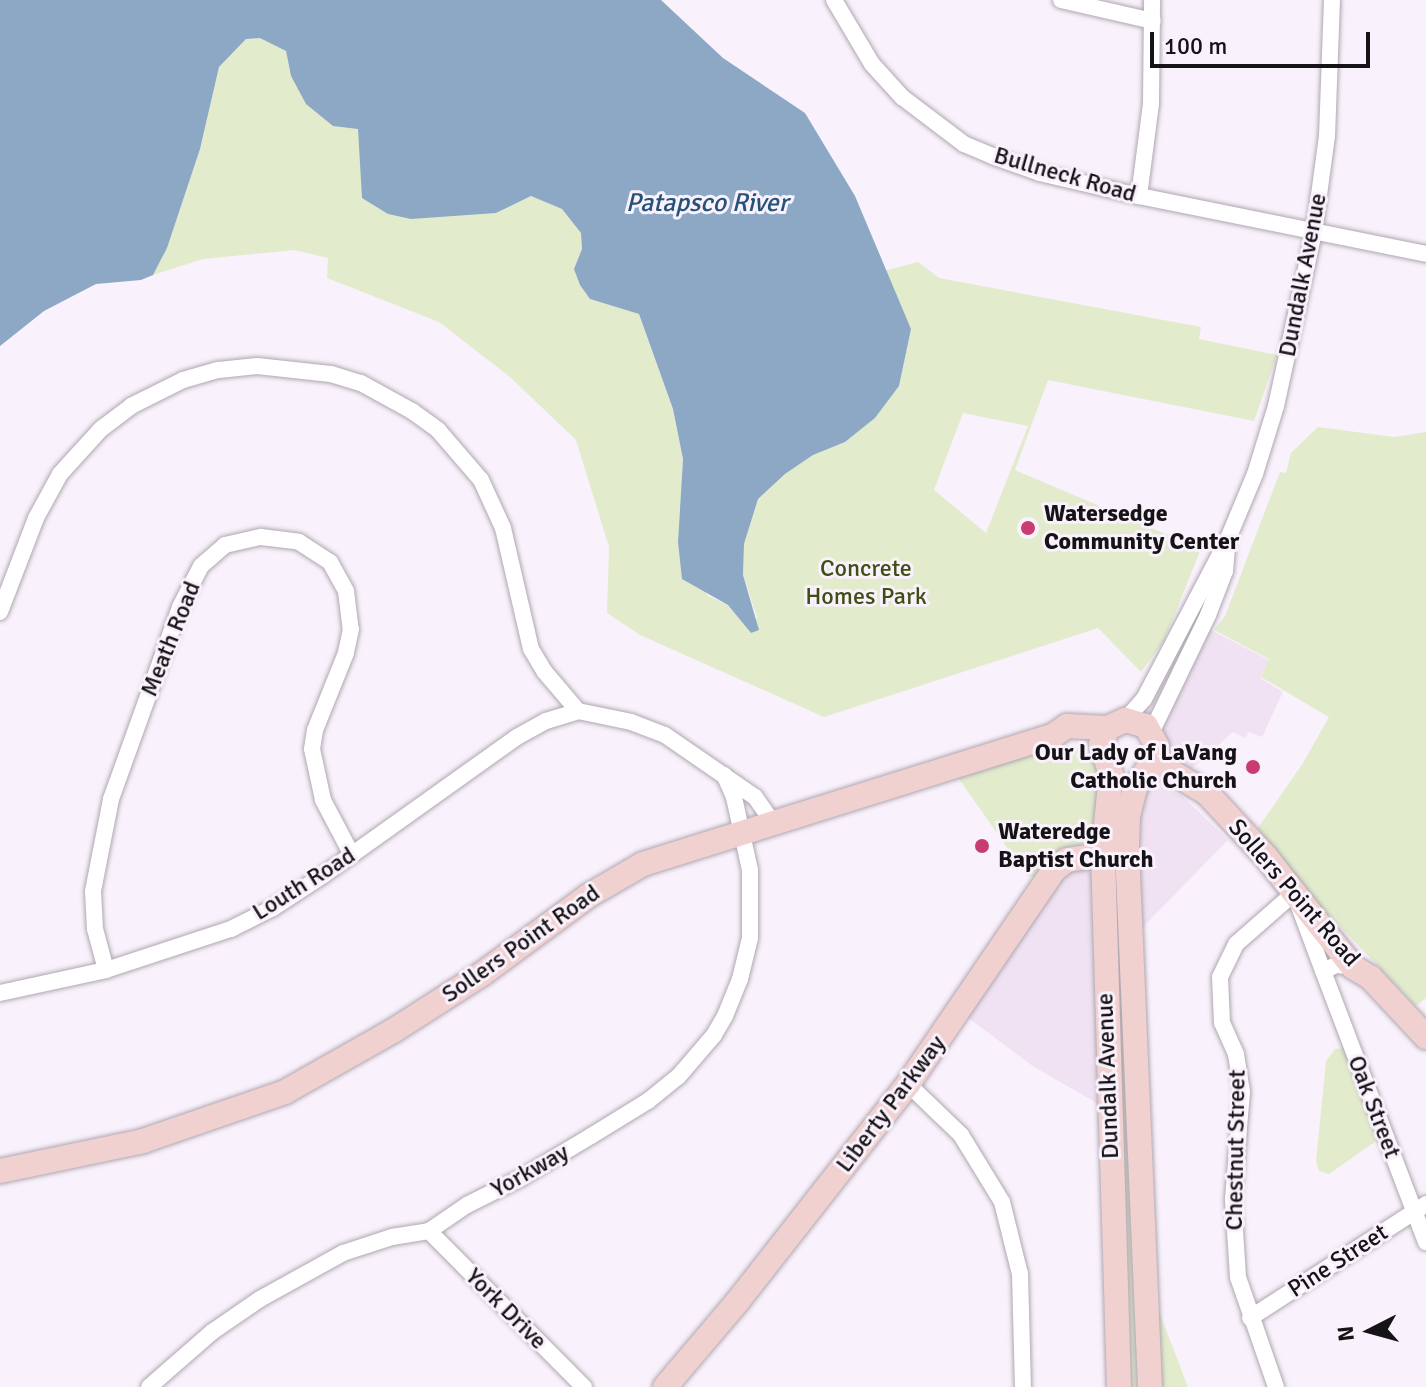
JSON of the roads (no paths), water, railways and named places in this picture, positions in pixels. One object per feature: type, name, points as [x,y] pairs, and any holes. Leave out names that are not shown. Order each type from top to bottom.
[{"type":"main road","points":[[1117,724],[1140,722],[1152,731]]},
{"type":"main road","name":"Sollers Point Road","points":[[0,1171],[143,1141],[285,1092],[393,1031],[482,974],[619,876],[643,864],[1054,735],[1067,726],[1117,724]]},
{"type":"main road","name":"Dundalk Avenue","points":[[1117,724],[1103,736],[1105,761],[1111,774],[1150,1387]]},
{"type":"main road","name":"Dundalk Avenue","points":[[1119,1387],[1115,852],[1135,788],[1157,746],[1152,731]]},
{"type":"main road","points":[[1054,735],[1090,744],[1105,761],[1130,775],[1149,766]]},
{"type":"main road","name":"Sollers Point Road","points":[[1149,766],[1207,793],[1353,967],[1371,978],[1426,1037]]},
{"type":"main road","name":"Liberty Parkway","points":[[665,1387],[738,1301],[908,1084],[1054,870],[1067,860],[1115,852]]},
{"type":"street","points":[[1061,0],[1153,21]]},
{"type":"street","points":[[1139,196],[1151,103],[1152,0]]},
{"type":"street","name":"Dundalk Avenue","points":[[1117,724],[1144,699],[1227,541],[1255,474],[1276,406],[1298,319],[1314,232],[1327,136],[1332,0]]},
{"type":"street","name":"Bullneck Road","points":[[832,1],[872,64],[902,97],[964,144],[1040,173],[1426,254]]},
{"type":"street","points":[[0,612],[36,518],[60,474],[101,429],[131,406],[183,380],[219,370],[257,366],[331,374],[361,383],[412,411],[438,430],[481,480],[503,528],[531,649],[578,711],[631,722],[665,735],[755,797],[772,821]]},
{"type":"street","name":"Meath Road","points":[[106,970],[95,929],[93,891],[111,799],[180,607],[201,566],[225,545],[261,537],[299,542],[330,562],[346,591],[351,629],[346,653],[315,730],[312,749],[323,800],[352,855]]},
{"type":"street","name":"Dundalk Avenue","points":[[1152,731],[1225,571],[1227,541]]},
{"type":"street","name":"Louth Road","points":[[0,993],[106,970],[231,929],[273,908],[352,855],[517,737],[546,721],[578,711]]},
{"type":"street","name":"Yorkway","points":[[149,1387],[212,1332],[325,1261],[379,1241],[429,1231],[467,1205],[521,1178],[648,1101],[678,1077],[706,1045],[725,1016],[747,958],[751,918],[750,870],[734,797],[723,773]]},
{"type":"street","name":"Oak Street","points":[[1294,893],[1420,1208],[1426,1242]]},
{"type":"street","name":"Chestnut Street","points":[[1276,1387],[1238,1277],[1234,1241],[1240,1074],[1236,1054],[1222,1023],[1220,977],[1236,944],[1294,893]]},
{"type":"street","points":[[1323,971],[1336,965],[1353,967]]},
{"type":"street","points":[[908,1084],[961,1135],[1002,1202],[1020,1274],[1023,1387]]},
{"type":"street","name":"Pine Street","points":[[1250,1318],[1420,1208]]},
{"type":"street","name":"York Drive","points":[[429,1231],[584,1387]]},
{"type":"water","name":"Patapsco River","points":[[0,0],[661,0],[723,58],[805,113],[855,196],[911,329],[899,386],[875,418],[845,442],[813,455],[785,474],[758,499],[744,544],[743,575],[759,630],[751,633],[728,605],[682,579],[678,542],[683,459],[673,409],[639,314],[590,299],[580,285],[574,269],[582,249],[581,233],[562,209],[531,196],[496,213],[411,219],[388,214],[362,198],[358,129],[333,126],[306,104],[291,76],[286,51],[260,38],[246,39],[219,67],[200,149],[167,248],[153,275],[141,280],[96,284],[44,311],[0,346]]},
{"type":"place","name":"Watersedge Community Center","points":[[1028,528]]},
{"type":"place","name":"Our Lady of LaVang Catholic Church","points":[[1253,767]]},
{"type":"place","name":"Wateredge Baptist Church","points":[[982,846]]},
{"type":"park label","name":"Concrete Homes Park","points":[[866,583]]}]
